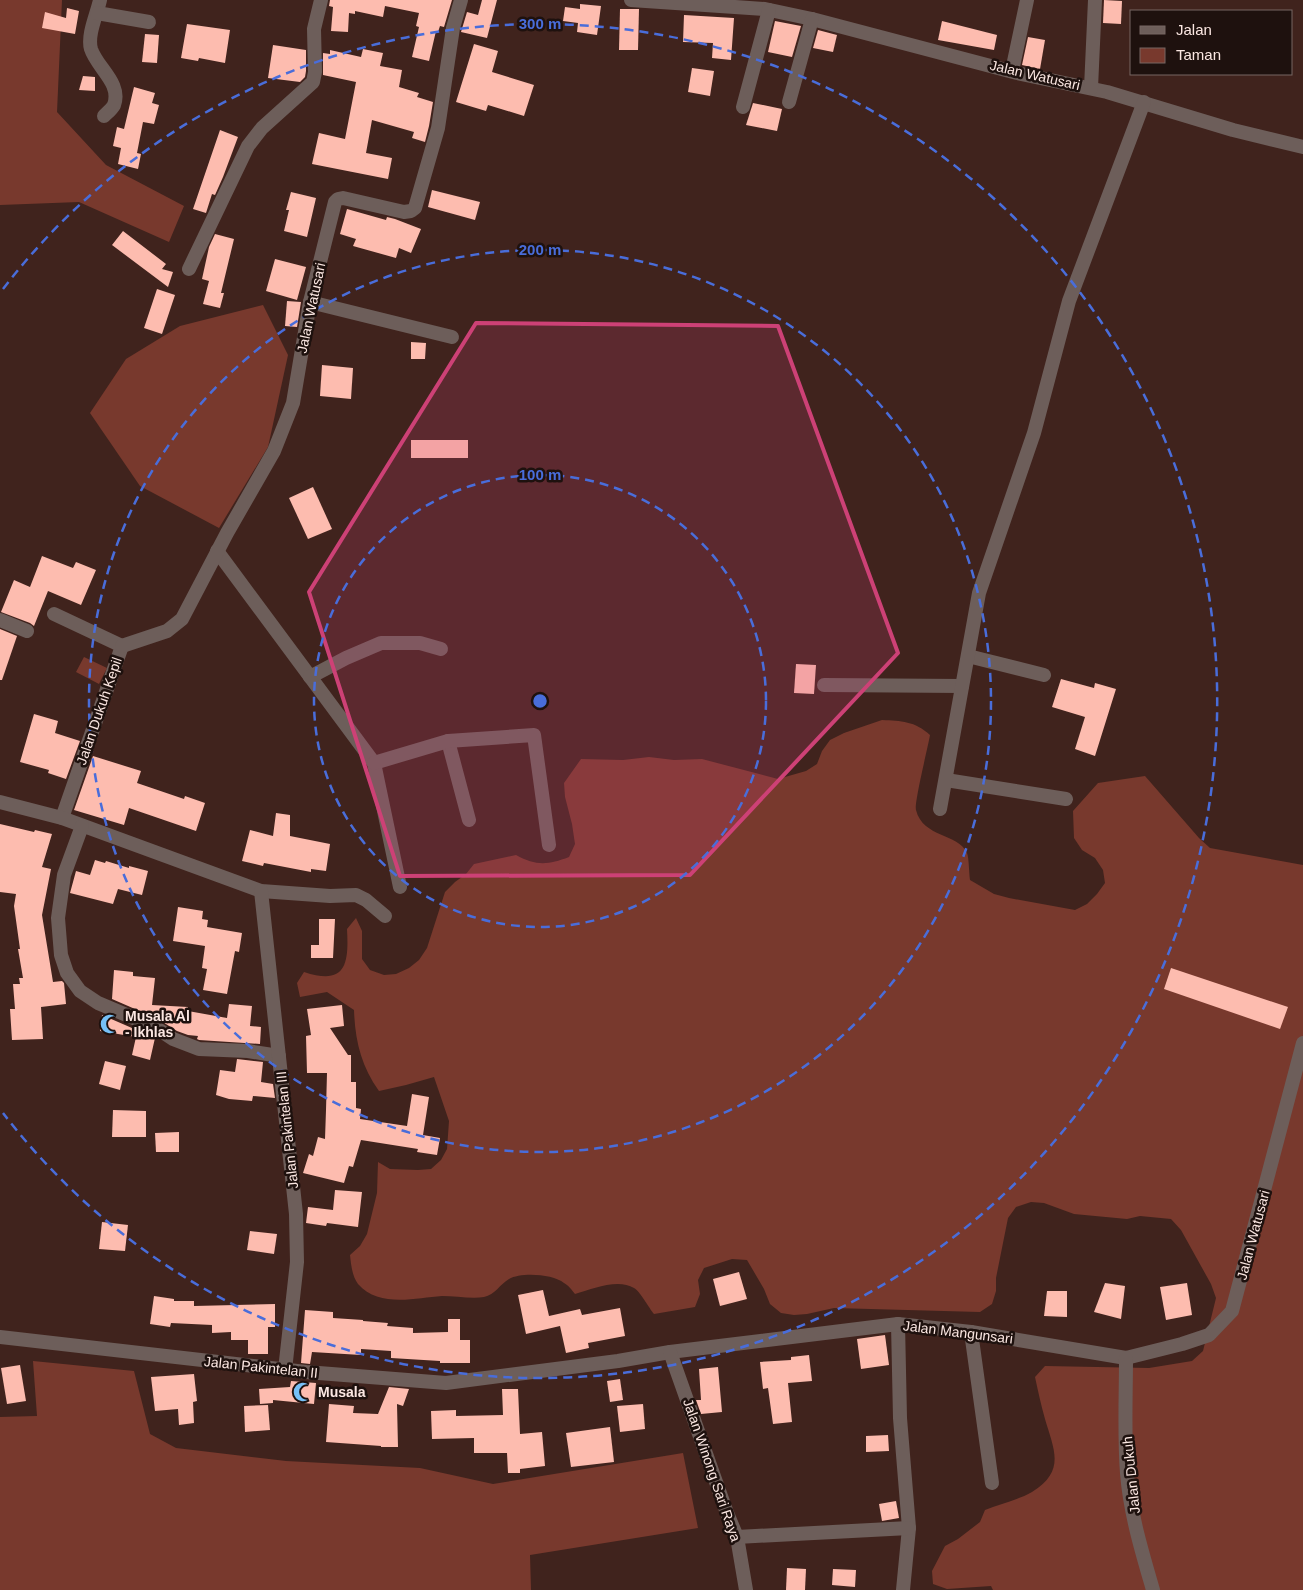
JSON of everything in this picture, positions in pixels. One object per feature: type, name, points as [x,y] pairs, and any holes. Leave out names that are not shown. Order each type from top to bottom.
[{"type":"street","points":[[189,269],[248,146],[262,128],[313,82],[315,72],[314,29],[321,0]]},
{"type":"street","name":"Jalan Watusari","points":[[122,646],[167,631],[182,619],[217,551],[274,451],[293,403],[310,302],[338,199],[343,198],[404,212],[415,208],[438,128],[452,28],[461,0]]},
{"type":"street","name":"Jalan Watusari","points":[[632,0],[768,6],[1012,71],[1091,88],[1144,102],[1233,130],[1303,147]]},
{"type":"street","points":[[1012,71],[1027,0]]},
{"type":"street","points":[[1091,88],[1095,0]]},
{"type":"street","points":[[104,116],[114,106],[114,88],[110,78],[91,49],[90,40],[98,6],[149,22]]},
{"type":"street","points":[[743,107],[768,6]]},
{"type":"street","points":[[789,102],[812,19]]},
{"type":"street","points":[[940,809],[980,593],[1034,433],[1069,301],[1144,102]]},
{"type":"street","points":[[310,302],[452,337]]},
{"type":"street","points":[[217,551],[374,763],[400,887]]},
{"type":"street","name":"Jalan Dukuh Kepil","points":[[54,614],[122,646],[62,818]]},
{"type":"street","points":[[0,620],[28,631]]},
{"type":"street","points":[[310,677],[346,658],[381,643],[420,643],[441,649]]},
{"type":"street","points":[[968,656],[1044,675]]},
{"type":"street","points":[[824,685],[962,686]]},
{"type":"street","points":[[374,763],[448,741],[534,735],[549,845]]},
{"type":"street","points":[[448,741],[469,820]]},
{"type":"street","points":[[946,780],[1066,799]]},
{"type":"street","points":[[0,802],[62,818],[261,891],[330,896],[356,895],[366,900],[385,916]]},
{"type":"street","points":[[82,826],[64,875],[58,918],[61,955],[67,973],[80,991],[98,1003],[155,1027],[172,1038],[199,1049],[279,1056]]},
{"type":"street","name":"Jalan Pakintelan III","points":[[261,891],[296,1214],[297,1262],[285,1370]]},
{"type":"street","name":"Jalan Watusari","points":[[1126,1358],[1182,1344],[1209,1334],[1232,1311],[1303,1043]]},
{"type":"street","points":[[898,1324],[900,1418],[909,1528],[903,1590]]},
{"type":"street","name":"Jalan Mangunsari","points":[[670,1352],[898,1324],[971,1332],[1126,1358]]},
{"type":"street","points":[[971,1332],[992,1483]]},
{"type":"street","name":"Jalan Pakintelan II","points":[[0,1337],[285,1370],[446,1383],[618,1362],[670,1352]]},
{"type":"street","name":"Jalan Winong Sari Raya","points":[[670,1352],[737,1537],[746,1590]]},
{"type":"street","name":"Jalan Dukuh","points":[[1126,1358],[1125,1415],[1128,1475],[1138,1533],[1152,1590]]},
{"type":"street","points":[[737,1537],[909,1528]]},
{"type":"highlighted area","points":[[476,323],[778,326],[898,653],[690,875],[400,876],[309,592]]},
{"type":"green space","points":[[0,0],[62,0],[57,112],[106,165],[184,206],[169,242],[79,202],[0,205]]},
{"type":"green space","points":[[263,305],[288,355],[268,447],[219,528],[140,486],[90,413],[126,359],[180,326]]},
{"type":"green space","points":[[84,657],[107,668],[99,684],[76,672]]},
{"type":"green space","points":[[882,720],[902,721],[913,724],[930,735],[916,810],[926,826],[963,847],[968,855],[970,880],[994,894],[1075,910],[1087,904],[1105,883],[1103,870],[1095,858],[1082,850],[1074,838],[1073,811],[1098,783],[1145,776],[1210,848],[1303,865],[1303,1590],[993,1590],[991,1586],[947,1589],[933,1584],[932,1571],[945,1546],[958,1539],[980,1522],[985,1510],[1032,1492],[1050,1476],[1055,1459],[1054,1450],[1035,1377],[1045,1366],[1149,1368],[1192,1361],[1203,1351],[1216,1298],[1211,1284],[1181,1230],[1171,1219],[1140,1216],[1127,1219],[1074,1214],[1044,1203],[1031,1202],[1016,1207],[1008,1218],[996,1278],[996,1291],[992,1304],[980,1312],[834,1308],[807,1314],[781,1313],[770,1304],[764,1289],[747,1260],[732,1259],[704,1268],[698,1280],[700,1294],[695,1307],[654,1314],[634,1288],[620,1284],[605,1285],[575,1294],[567,1285],[559,1280],[545,1276],[521,1275],[509,1279],[491,1294],[484,1297],[442,1296],[398,1300],[376,1296],[356,1281],[350,1255],[360,1246],[367,1234],[377,1193],[378,1162],[390,1169],[431,1169],[441,1160],[447,1149],[449,1121],[434,1077],[379,1091],[363,1062],[356,1032],[354,1010],[327,992],[300,997],[297,983],[304,972],[318,976],[329,976],[337,974],[342,969],[347,952],[347,929],[356,918],[362,931],[362,959],[370,970],[384,975],[396,974],[409,968],[419,960],[427,948],[445,892],[466,874],[474,864],[516,855],[536,863],[555,862],[569,857],[575,844],[565,797],[564,783],[581,759],[623,760],[649,757],[674,760],[702,759],[778,779],[806,771],[817,764],[822,751],[830,740],[844,733]]},
{"type":"green space","points":[[33,1361],[134,1371],[150,1434],[176,1448],[286,1461],[420,1468],[493,1484],[683,1453],[698,1528],[530,1555],[531,1590],[0,1590],[0,1417],[37,1416]]},
{"type":"building","points":[[330,0],[452,0],[444,27],[440,26],[438,32],[436,31],[429,61],[412,57],[419,27],[416,26],[419,13],[385,6],[383,17],[355,11],[355,14],[349,13],[348,32],[331,31],[333,7],[329,6]]},
{"type":"building","points":[[482,0],[497,0],[487,38],[461,32],[467,12],[478,15]]},
{"type":"building","points":[[1104,0],[1122,1],[1121,24],[1103,23]]},
{"type":"building","points":[[580,4],[601,6],[597,35],[577,32],[578,23],[563,21],[565,7],[580,9]]},
{"type":"building","points":[[67,8],[79,11],[75,34],[42,28],[45,12],[66,18]]},
{"type":"building","points":[[620,9],[639,9],[638,50],[619,50]]},
{"type":"building","points":[[684,15],[734,18],[731,60],[712,58],[713,43],[683,42]]},
{"type":"building","points":[[775,21],[801,26],[792,57],[768,52]]},
{"type":"building","points":[[942,21],[997,35],[994,50],[938,40]]},
{"type":"building","points":[[187,24],[230,30],[225,63],[199,58],[198,61],[181,58]]},
{"type":"building","points":[[818,30],[837,35],[833,52],[813,48]]},
{"type":"building","points":[[145,34],[159,35],[157,63],[142,62]]},
{"type":"building","points":[[1028,37],[1045,40],[1040,69],[1022,65]]},
{"type":"building","points":[[474,44],[498,51],[492,72],[534,85],[524,116],[488,105],[486,111],[456,102]]},
{"type":"building","points":[[273,45],[306,50],[305,77],[300,82],[268,78]]},
{"type":"building","points":[[363,49],[383,53],[380,66],[402,70],[399,87],[419,93],[417,97],[433,102],[425,142],[412,138],[414,132],[372,120],[366,153],[392,158],[388,179],[312,164],[319,133],[345,139],[356,82],[323,75],[323,53],[330,54],[330,50],[361,57]]},
{"type":"building","points":[[692,68],[714,71],[710,96],[688,92]]},
{"type":"building","points":[[83,76],[95,77],[95,91],[79,90]]},
{"type":"building","points":[[134,87],[155,93],[152,103],[159,105],[154,124],[143,122],[137,153],[141,154],[138,169],[118,164],[121,148],[113,146],[117,127],[124,129]]},
{"type":"building","points":[[753,103],[782,109],[777,131],[746,125]]},
{"type":"building","points":[[220,130],[238,137],[215,195],[212,194],[206,213],[193,209]]},
{"type":"building","points":[[432,190],[480,202],[475,220],[428,207]]},
{"type":"building","points":[[291,192],[316,198],[307,237],[284,231],[289,210],[286,210]]},
{"type":"building","points":[[347,209],[386,220],[387,217],[395,219],[421,229],[411,253],[399,248],[396,258],[353,246],[356,239],[340,234]]},
{"type":"building","points":[[123,231],[166,264],[162,269],[173,272],[168,287],[112,245]]},
{"type":"building","points":[[215,234],[234,239],[221,293],[224,293],[220,308],[203,304],[209,281],[202,279],[209,247]]},
{"type":"building","points":[[275,259],[306,267],[297,300],[266,291]]},
{"type":"building","points":[[157,289],[175,295],[162,334],[144,328]]},
{"type":"building","points":[[287,301],[301,302],[297,327],[285,326]]},
{"type":"building","points":[[411,342],[426,343],[425,359],[411,359]]},
{"type":"building","points":[[322,365],[353,368],[351,399],[320,396]]},
{"type":"building","points":[[411,440],[468,440],[468,458],[411,458]]},
{"type":"building","points":[[313,487],[332,529],[308,539],[289,498]]},
{"type":"building","points":[[42,556],[73,568],[76,562],[96,570],[81,605],[48,591],[34,626],[1,612],[14,580],[30,587]]},
{"type":"building","points":[[0,629],[17,636],[2,680],[0,680]]},
{"type":"building","points":[[796,664],[816,665],[814,694],[794,693]]},
{"type":"building","points":[[1061,679],[1094,688],[1095,683],[1116,689],[1095,756],[1075,749],[1085,717],[1052,707]]},
{"type":"building","points":[[34,714],[58,721],[55,733],[80,741],[66,779],[48,773],[49,770],[20,762]]},
{"type":"building","points":[[93,756],[141,771],[137,783],[184,799],[185,796],[205,803],[196,831],[129,808],[124,825],[74,810]]},
{"type":"building","points":[[276,813],[290,815],[290,836],[330,844],[326,871],[311,869],[311,872],[264,863],[263,866],[242,861],[250,830],[273,836]]},
{"type":"building","points":[[0,824],[52,834],[42,867],[51,869],[42,915],[53,982],[62,981],[64,983],[66,1004],[41,1007],[43,1039],[12,1040],[10,1009],[15,1009],[13,984],[20,984],[19,978],[23,978],[14,906],[16,894],[0,892]]},
{"type":"building","points":[[95,860],[148,871],[142,895],[118,889],[113,904],[70,893],[76,871],[90,875]]},
{"type":"building","points":[[178,907],[203,911],[202,919],[208,920],[207,927],[242,933],[239,952],[235,951],[227,994],[203,990],[207,969],[202,968],[205,946],[173,941]]},
{"type":"building","points":[[319,919],[335,919],[333,958],[311,958],[311,945],[319,945]]},
{"type":"building","points":[[1171,968],[1288,1007],[1280,1029],[1164,989]]},
{"type":"building","points":[[114,970],[133,972],[133,976],[155,978],[152,1005],[188,1007],[188,1011],[227,1018],[229,1004],[252,1006],[250,1026],[261,1027],[260,1044],[199,1040],[197,1039],[198,1036],[177,1031],[158,1019],[112,999]]},
{"type":"building","points":[[342,1005],[344,1026],[330,1028],[348,1055],[351,1055],[351,1082],[356,1082],[356,1108],[361,1109],[360,1119],[407,1126],[412,1094],[429,1097],[423,1135],[440,1138],[437,1155],[417,1152],[418,1149],[361,1140],[353,1167],[349,1166],[344,1183],[303,1173],[309,1154],[313,1156],[318,1137],[325,1139],[327,1073],[307,1073],[306,1036],[311,1035],[307,1009]]},
{"type":"building","points":[[102,1015],[155,1038],[150,1060],[132,1055],[136,1037],[100,1031]]},
{"type":"building","points":[[237,1059],[263,1062],[261,1082],[273,1084],[275,1098],[253,1096],[252,1101],[229,1099],[216,1095],[220,1070],[235,1072]]},
{"type":"building","points":[[105,1061],[126,1066],[120,1090],[99,1084]]},
{"type":"building","points":[[113,1110],[146,1111],[146,1137],[112,1137]]},
{"type":"building","points":[[179,1132],[179,1152],[156,1152],[155,1133]]},
{"type":"building","points":[[335,1190],[362,1192],[358,1227],[327,1223],[326,1226],[306,1223],[308,1207],[333,1210]]},
{"type":"building","points":[[102,1222],[128,1225],[125,1251],[99,1249]]},
{"type":"building","points":[[250,1231],[277,1234],[274,1254],[247,1250]]},
{"type":"building","points":[[739,1272],[747,1299],[720,1306],[713,1279]]},
{"type":"building","points":[[1105,1283],[1125,1286],[1121,1319],[1094,1312]]},
{"type":"building","points":[[1187,1283],[1192,1315],[1166,1320],[1160,1287]]},
{"type":"building","points":[[543,1290],[549,1316],[580,1309],[582,1315],[620,1308],[625,1336],[588,1343],[589,1348],[566,1353],[560,1326],[526,1334],[518,1295]]},
{"type":"building","points":[[1047,1291],[1067,1291],[1067,1317],[1044,1316]]},
{"type":"building","points":[[154,1296],[174,1299],[174,1301],[194,1301],[194,1306],[275,1304],[275,1327],[268,1327],[268,1354],[248,1354],[248,1340],[231,1340],[231,1332],[212,1333],[212,1325],[171,1323],[170,1327],[150,1324]]},
{"type":"building","points":[[305,1310],[333,1312],[333,1318],[388,1323],[387,1326],[413,1328],[413,1333],[448,1332],[448,1319],[460,1319],[460,1340],[470,1340],[470,1363],[440,1363],[440,1361],[391,1358],[391,1351],[361,1349],[361,1355],[312,1352],[310,1364],[301,1363]]},
{"type":"building","points":[[885,1335],[889,1365],[861,1369],[857,1339]]},
{"type":"building","points":[[809,1355],[812,1381],[788,1383],[792,1422],[773,1424],[768,1388],[763,1389],[760,1362],[791,1360],[791,1357]]},
{"type":"building","points":[[20,1365],[26,1401],[7,1404],[1,1368]]},
{"type":"building","points":[[718,1367],[722,1412],[701,1414],[696,1400],[701,1400],[699,1369]]},
{"type":"building","points":[[194,1374],[197,1401],[193,1402],[194,1423],[179,1425],[178,1409],[155,1411],[151,1377]]},
{"type":"building","points":[[620,1379],[623,1400],[610,1402],[607,1381]]},
{"type":"building","points":[[291,1381],[316,1383],[314,1404],[273,1400],[273,1403],[260,1404],[259,1389],[290,1387]]},
{"type":"building","points":[[389,1387],[409,1389],[403,1406],[397,1404],[398,1447],[326,1442],[329,1404],[354,1406],[353,1413],[378,1414]]},
{"type":"building","points":[[502,1389],[518,1389],[520,1434],[542,1432],[545,1466],[520,1469],[520,1473],[508,1473],[507,1453],[474,1453],[474,1438],[432,1439],[431,1411],[456,1410],[456,1416],[503,1415]]},
{"type":"building","points":[[643,1404],[645,1429],[620,1432],[617,1406]]},
{"type":"building","points":[[268,1405],[270,1430],[245,1432],[244,1406]]},
{"type":"building","points":[[610,1427],[614,1462],[571,1467],[566,1433]]},
{"type":"building","points":[[888,1435],[889,1451],[866,1452],[866,1436]]},
{"type":"building","points":[[896,1501],[899,1518],[882,1521],[879,1504]]},
{"type":"building","points":[[787,1568],[806,1569],[805,1590],[786,1590]]},
{"type":"building","points":[[833,1569],[856,1570],[855,1587],[832,1585]]},
{"type":"place","name":"Musala Al - Ikhlas","points":[[110,1024]]},
{"type":"place","name":"Musala","points":[[303,1392]]}]
